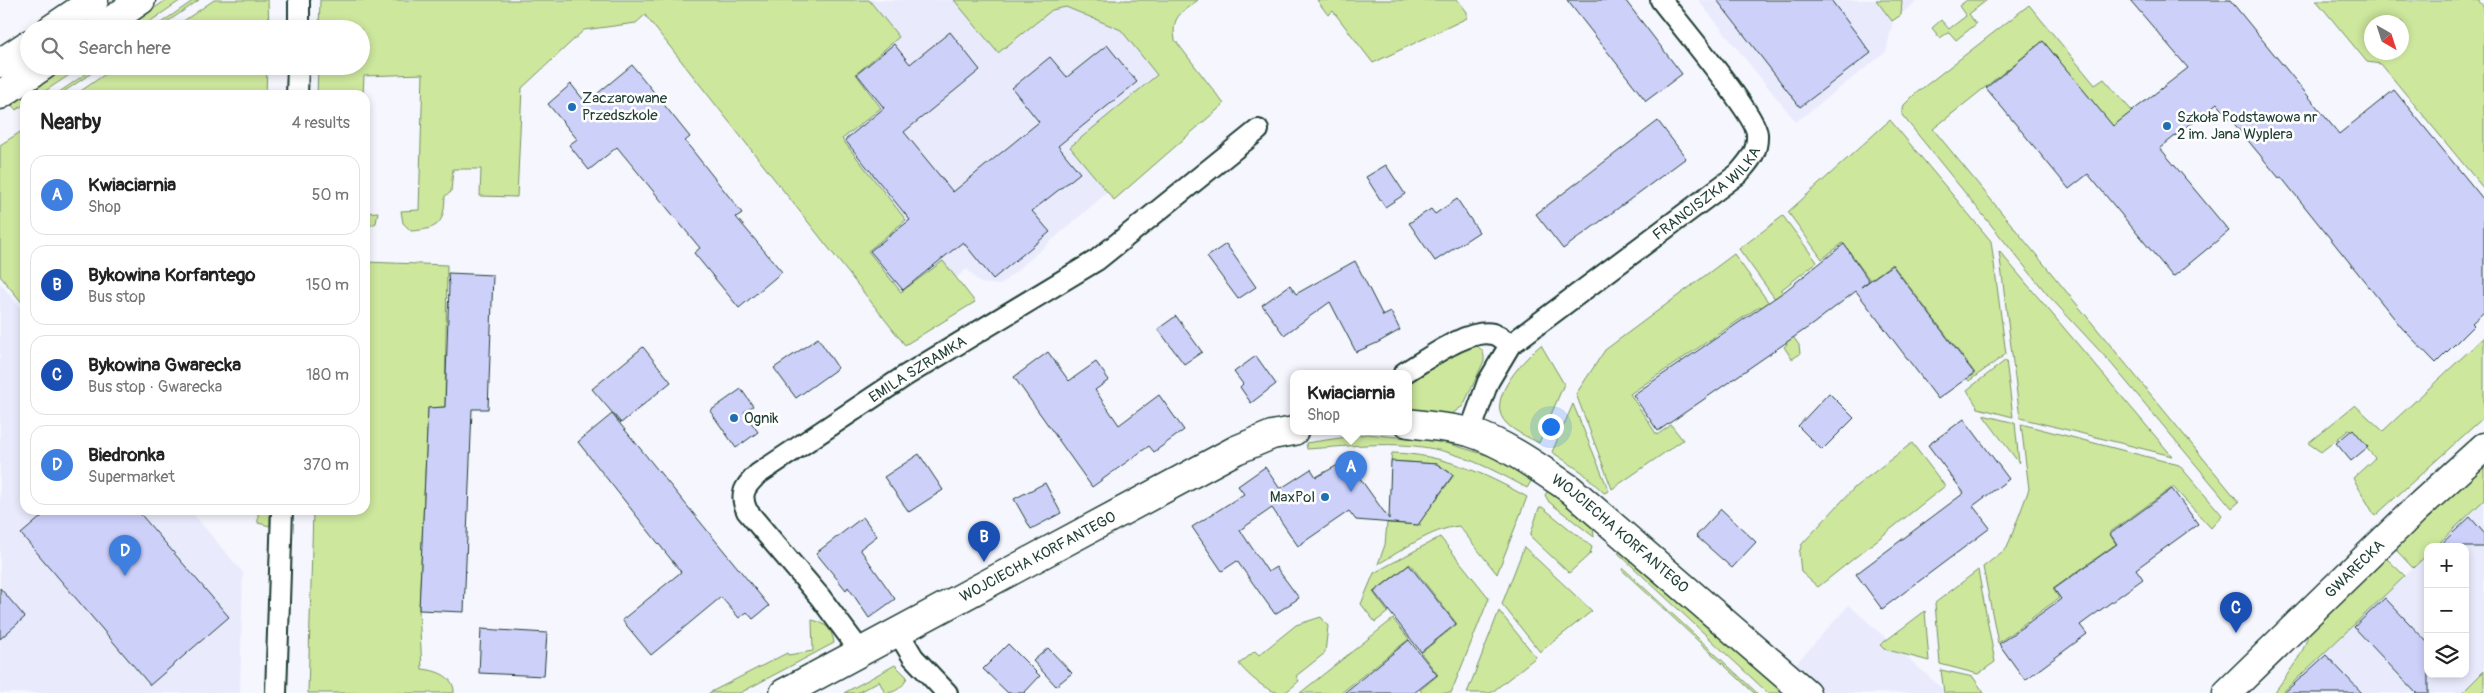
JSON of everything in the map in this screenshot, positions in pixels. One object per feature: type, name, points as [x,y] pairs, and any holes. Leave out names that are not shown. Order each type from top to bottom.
[{"type":"street","points":[[64,20],[94,0]]},
{"type":"street","points":[[112,20],[140,0]]},
{"type":"street","points":[[299,0],[299,20]]},
{"type":"street","name":"FRANCISZKA WILKA","points":[[1470,432],[1488,382],[1510,345],[1738,174],[1755,155],[1757,133],[1747,112],[1661,0]]},
{"type":"street","points":[[0,63],[20,50]]},
{"type":"street","points":[[0,95],[30,75]]},
{"type":"street","points":[[297,90],[298,75]]},
{"type":"street","name":"EMILA SZRAMKA","points":[[861,652],[840,623],[747,511],[742,492],[749,482],[758,474],[905,376],[1097,260],[1258,130]]},
{"type":"street","points":[[1409,370],[1464,338],[1482,332],[1496,334],[1510,345]]},
{"type":"street","name":"WOJCIECHA KORFANTEGO","points":[[1412,424],[1470,432],[1511,451],[1570,489],[1806,693]]},
{"type":"street","name":"WOJCIECHA KORFANTEGO","points":[[784,693],[1236,450],[1272,435],[1290,432]]},
{"type":"street","name":"GWARECKA","points":[[2227,693],[2410,515],[2484,447]]},
{"type":"street","points":[[276,693],[282,515]]},
{"type":"street","points":[[898,632],[913,657],[947,693]]},
{"type":"shaded area","points":[[655,0],[1065,0],[1124,25],[1203,110],[1000,285],[980,283],[967,269],[918,308],[885,294]]},
{"type":"shaded area","points":[[1698,0],[1918,0],[1893,21],[1886,52],[1796,122]]},
{"type":"shaded area","points":[[0,283],[20,307],[20,515],[194,515],[243,573],[240,693],[0,693]]},
{"type":"shaded area","points":[[2484,500],[2484,671],[2462,693],[2282,693],[2424,558],[2424,678],[2469,678],[2469,543],[2439,543]]},
{"type":"shaded area","points":[[1849,605],[1947,693],[1824,693],[1794,666]]},
{"type":"green space","points":[[166,0],[181,0],[152,20],[138,20]]},
{"type":"green space","points":[[194,0],[199,0],[170,20],[165,20]]},
{"type":"green space","points":[[214,0],[268,0],[269,20],[185,20]]},
{"type":"green space","points":[[320,0],[869,0],[899,37],[856,74],[881,108],[842,139],[906,220],[868,251],[901,292],[943,261],[975,302],[905,345],[645,15],[636,23],[584,30],[522,88],[517,197],[480,196],[481,169],[453,169],[451,192],[445,196],[441,219],[428,229],[411,231],[403,223],[401,211],[419,210],[423,74],[364,76],[363,90],[317,90],[318,75],[370,75],[370,20],[319,20]]},
{"type":"green space","points":[[954,0],[1198,0],[1182,12],[1176,20],[1175,40],[1224,104],[1114,200],[1070,147],[1157,75],[1121,30],[1066,7],[1052,10],[998,53]]},
{"type":"green space","points":[[1317,0],[1458,0],[1467,12],[1467,18],[1373,63],[1333,11],[1328,15]]},
{"type":"green space","points":[[1876,0],[1902,0],[1901,15],[1892,21]]},
{"type":"green space","points":[[1967,0],[1987,0],[1969,14],[1976,24],[1956,40],[1949,32],[1940,38],[1932,28],[1941,20],[1949,29],[1966,16],[1959,6]]},
{"type":"green space","points":[[2316,0],[2478,0],[2484,7],[2484,189],[2381,64],[2367,62],[2365,60],[2409,60],[2409,15],[2364,15],[2364,58]]},
{"type":"green space","points":[[2029,5],[2095,85],[2104,79],[2132,111],[2128,145],[2043,41],[1933,129],[2239,502],[2232,508],[2109,361],[2047,294],[1902,115],[1904,105],[1915,94]]},
{"type":"green space","points":[[55,75],[69,75],[47,90],[32,90]]},
{"type":"green space","points":[[84,75],[89,75],[66,90],[62,90]]},
{"type":"green space","points":[[104,75],[267,75],[266,90],[82,90]]},
{"type":"green space","points":[[20,98],[20,107],[16,110],[11,104]]},
{"type":"green space","points":[[1890,120],[1991,241],[2006,354],[1969,381],[1967,379],[1975,373],[1892,264],[1870,280],[1843,243],[1822,259],[1788,212]]},
{"type":"green space","points":[[20,132],[20,300],[0,276],[0,145]]},
{"type":"green space","points":[[378,212],[376,223],[370,226],[370,213]]},
{"type":"green space","points":[[1783,216],[1817,262],[1781,290],[1802,318],[1794,325],[1739,249]]},
{"type":"green space","points":[[1999,251],[2172,456],[2020,418]]},
{"type":"green space","points":[[1734,254],[1799,345],[1800,354],[1792,359],[1784,347],[1787,344],[1760,306],[1630,394],[1657,435],[1671,425],[1683,440],[1612,489],[1576,394],[1605,350]]},
{"type":"green space","points":[[370,262],[447,265],[445,407],[428,408],[419,610],[422,669],[433,671],[448,678],[454,693],[308,693],[313,515],[370,515]]},
{"type":"green space","points":[[2484,337],[2484,417],[2375,516],[2353,478],[2375,458],[2350,429],[2321,452],[2308,443],[2355,405],[2383,431]]},
{"type":"green space","points":[[1472,343],[1484,355],[1484,361],[1463,406],[1450,415],[1412,410],[1412,372]]},
{"type":"green space","points":[[1541,345],[1564,384],[1539,443],[1506,423],[1500,410],[1500,400],[1504,389],[1518,368]]},
{"type":"green space","points":[[2006,360],[2013,417],[1978,408],[1967,390]]},
{"type":"green space","points":[[1573,404],[1609,491],[1604,493],[1582,472],[1552,452]]},
{"type":"green space","points":[[1983,415],[2015,423],[2019,463]]},
{"type":"green space","points":[[2021,424],[2179,465],[2222,515],[2211,528],[2173,487],[2109,533],[2116,544],[2053,589],[2059,598],[1998,643],[1983,567],[2007,548],[2029,489]]},
{"type":"green space","points":[[1360,435],[1440,441],[1496,458],[1533,478],[1527,488],[1460,456],[1415,446],[1361,445],[1307,449],[1306,443]]},
{"type":"green space","points":[[1912,443],[1945,486],[1818,587],[1801,572],[1799,553],[1802,544],[1855,487]]},
{"type":"green space","points":[[1392,453],[1428,457],[1462,466],[1495,480],[1527,497],[1497,574],[1459,526],[1437,531],[1378,564],[1385,545],[1387,523],[1421,525],[1419,523],[1454,475],[1437,464],[1391,461]]},
{"type":"green space","points":[[2484,466],[2484,500],[2439,543],[2424,543],[2424,558],[2413,568],[2397,551],[2398,544]]},
{"type":"green space","points":[[1549,489],[1593,527],[1594,537],[1549,502],[1545,495]]},
{"type":"green space","points":[[1542,507],[1592,547],[1590,554],[1569,573],[1530,536],[1539,508]]},
{"type":"green space","points":[[258,515],[270,515],[270,526],[258,523]]},
{"type":"green space","points":[[1440,537],[1489,598],[1451,693],[1422,693],[1420,690],[1438,675],[1421,653],[1457,624],[1410,564],[1373,592],[1388,612],[1375,622],[1361,604],[1374,573]]},
{"type":"green space","points":[[1524,547],[1592,611],[1540,652],[1502,604]]},
{"type":"green space","points":[[1622,550],[1773,682],[1781,693],[1768,693],[1618,553]]},
{"type":"green space","points":[[2386,558],[2405,576],[2282,693],[2274,693],[2300,655],[2308,632]]},
{"type":"green space","points":[[1623,568],[1757,693],[1754,693],[1622,570]]},
{"type":"green space","points":[[1978,570],[1995,662],[1978,674],[1940,664],[1935,603]]},
{"type":"green space","points":[[1499,611],[1536,657],[1491,693],[1467,693]]},
{"type":"green space","points":[[1925,611],[1929,661],[1884,649],[1880,645]]},
{"type":"green space","points":[[1321,617],[1328,626],[1325,653],[1296,676],[1299,681],[1285,692],[1277,692],[1264,687],[1239,664],[1255,651],[1259,655],[1296,625]]},
{"type":"green space","points":[[1393,619],[1409,639],[1341,693],[1300,693]]},
{"type":"green space","points":[[812,620],[828,627],[834,643],[740,693],[709,693],[787,653],[788,655],[813,651]]},
{"type":"green space","points":[[895,665],[907,677],[904,684],[896,691],[885,693],[879,681],[857,693],[844,693]]},
{"type":"green space","points":[[1941,670],[1973,677],[1984,693],[1944,693]]},
{"type":"green space","points":[[2484,671],[2484,693],[2462,693]]},
{"type":"building","points":[[1567,0],[1625,0],[1682,74],[1646,101]]},
{"type":"building","points":[[1717,0],[1831,0],[1871,53],[1800,107]]},
{"type":"building","points":[[2130,0],[2230,0],[2339,134],[2394,90],[2484,200],[2484,312],[2472,323],[2474,325],[2436,363],[2402,328],[2281,177],[2279,178],[2217,103],[2160,148],[2229,231],[2173,277],[2088,174],[2069,189],[1986,88],[2043,41],[2113,126],[2188,68]]},
{"type":"building","points":[[950,32],[980,70],[904,132],[953,192],[1039,122],[1012,88],[1050,57],[1067,77],[1107,45],[1137,82],[1058,146],[1080,173],[1032,211],[1050,232],[993,279],[963,242],[903,290],[870,251],[910,220],[845,140],[884,108],[857,74],[894,44],[910,64]]},
{"type":"building","points":[[632,65],[690,137],[685,141],[742,213],[736,217],[782,272],[739,308],[694,253],[700,248],[617,147],[589,170],[569,145],[577,139],[548,104],[571,84],[586,103]]},
{"type":"building","points":[[1658,121],[1686,158],[1563,249],[1536,214]]},
{"type":"building","points":[[1386,165],[1405,194],[1385,207],[1366,177]]},
{"type":"building","points":[[1457,199],[1479,232],[1435,261],[1409,223],[1431,209],[1435,214]]},
{"type":"building","points":[[1226,244],[1256,287],[1238,299],[1207,257]]},
{"type":"building","points":[[1844,244],[1869,281],[1861,287],[1892,265],[1974,373],[1938,399],[1856,291],[1813,324],[1658,431],[1633,395],[1785,291]]},
{"type":"building","points":[[1355,261],[1383,316],[1391,312],[1400,330],[1377,343],[1356,352],[1330,302],[1284,335],[1262,305],[1290,285],[1296,294]]},
{"type":"building","points":[[448,273],[493,275],[488,409],[472,409],[464,612],[419,610],[428,408],[445,407]]},
{"type":"building","points":[[1176,316],[1202,352],[1184,364],[1158,329]]},
{"type":"building","points":[[818,338],[838,368],[796,398],[774,368]]},
{"type":"building","points":[[643,347],[671,382],[621,423],[592,389]]},
{"type":"building","points":[[1048,352],[1069,381],[1096,362],[1109,380],[1095,390],[1119,425],[1159,395],[1184,430],[1154,452],[1149,446],[1092,487],[1014,377]]},
{"type":"building","points":[[1256,356],[1276,384],[1251,403],[1240,387],[1243,384],[1234,372]]},
{"type":"building","points":[[741,389],[753,406],[744,412],[758,432],[736,448],[710,411]]},
{"type":"building","points":[[1829,393],[1854,418],[1822,450],[1798,426]]},
{"type":"building","points":[[612,414],[769,606],[753,619],[747,612],[739,618],[721,597],[651,655],[622,620],[681,572],[578,442]]},
{"type":"building","points":[[1964,419],[2009,479],[1973,506],[1990,528],[1882,609],[1856,574],[1964,493],[1928,445]]},
{"type":"building","points":[[2353,429],[2368,447],[2351,461],[2336,443]]},
{"type":"building","points":[[919,454],[943,490],[909,512],[884,477]]},
{"type":"building","points":[[1347,460],[1389,519],[1391,461],[1437,464],[1453,475],[1418,525],[1356,520],[1349,511],[1298,546],[1272,508],[1240,530],[1268,572],[1276,567],[1299,598],[1275,614],[1237,561],[1222,571],[1192,527],[1244,494],[1238,486],[1265,467],[1280,489],[1311,469],[1316,477]]},
{"type":"building","points":[[1045,483],[1061,513],[1031,529],[1014,499]]},
{"type":"building","points":[[2172,489],[2198,524],[2136,569],[2143,579],[2080,625],[2087,634],[2025,680],[1999,644],[2061,599],[2054,589],[2117,544],[2110,534]]},
{"type":"building","points":[[1721,509],[1756,542],[1732,568],[1696,536]]},
{"type":"building","points":[[43,515],[141,515],[229,617],[150,685],[21,534]]},
{"type":"building","points":[[863,517],[877,536],[860,549],[895,599],[869,618],[848,587],[846,590],[816,553]]},
{"type":"building","points":[[2470,517],[2484,533],[2484,547],[2469,547],[2469,543],[2442,543]]},
{"type":"building","points":[[1409,565],[1456,624],[1421,652],[1374,592]]},
{"type":"building","points":[[0,588],[25,617],[0,639]]},
{"type":"building","points":[[2385,598],[2424,639],[2424,678],[2428,678],[2428,693],[2416,693],[2354,627]]},
{"type":"building","points":[[481,629],[547,633],[544,676],[479,673]]},
{"type":"building","points":[[1409,640],[1437,675],[1414,693],[1344,693]]},
{"type":"building","points":[[1008,644],[1040,676],[1024,693],[1008,693],[983,669]]},
{"type":"building","points":[[1048,648],[1072,673],[1056,686],[1033,661]]},
{"type":"building","points":[[2326,655],[2362,693],[2284,693]]},
{"type":"place","name":"Zaczarowane Przedszkole","points":[[572,107]]},
{"type":"place","name":"Szkoła Podstawowa nr 2 im. Jana Wyplera","points":[[2167,126]]},
{"type":"place","name":"Ognik","points":[[734,418]]},
{"type":"place","name":"Kwiaciarnia","points":[[1351,492]]},
{"type":"place","name":"MaxPol","points":[[1325,497]]},
{"type":"place","name":"Bykowina Korfantego","points":[[984,562]]},
{"type":"place","name":"Biedronka","points":[[125,576]]},
{"type":"place","name":"Bykowina Gwarecka","points":[[2236,633]]}]
